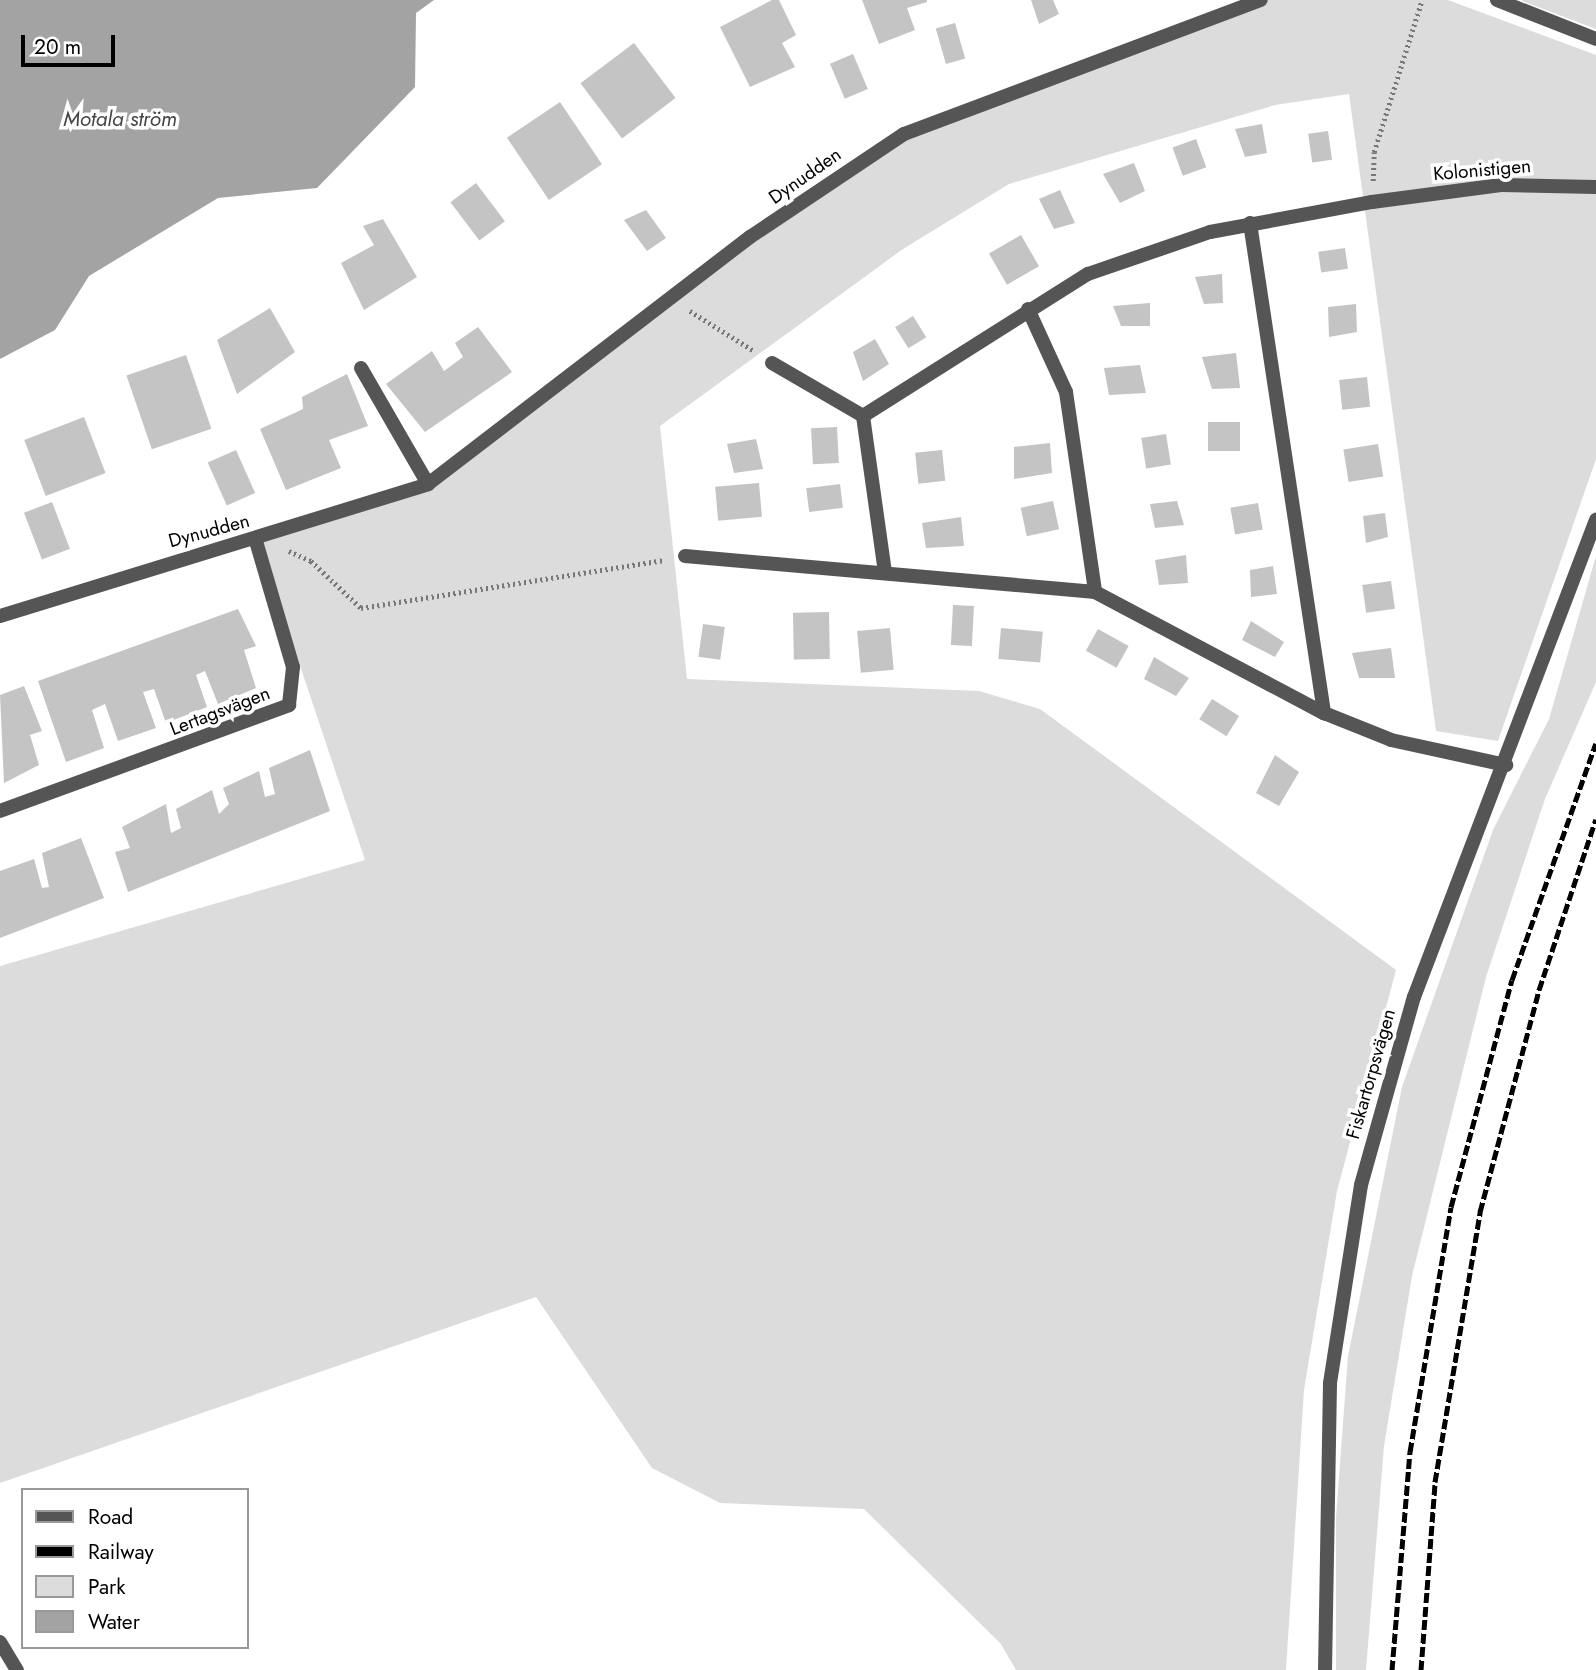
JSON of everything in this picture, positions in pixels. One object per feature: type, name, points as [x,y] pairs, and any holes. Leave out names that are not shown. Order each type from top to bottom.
[{"type":"street","name":"Dynudden","points":[[0,616],[428,484],[670,299],[904,134],[1261,0]]},
{"type":"street","points":[[1496,0],[1596,39]]},
{"type":"street","name":"Kolonistigen","points":[[863,416],[1028,309],[1088,274],[1250,223],[1372,202],[1502,185],[1596,187]]},
{"type":"street","points":[[1250,223],[1324,713]]},
{"type":"street","points":[[1028,309],[1066,392],[1095,592]]},
{"type":"street","points":[[772,363],[863,416],[885,572]]},
{"type":"street","points":[[361,368],[428,484]]},
{"type":"street","name":"Fiskartorpsvägen","points":[[1325,1670],[1330,1384],[1361,1185],[1414,997],[1506,765],[1596,520]]},
{"type":"street","name":"Lertagsvägen","points":[[0,811],[289,705],[293,667],[255,538]]},
{"type":"street","points":[[685,556],[1095,592],[1324,713],[1391,740],[1506,765]]},
{"type":"street","points":[[0,1642],[17,1670]]},
{"type":"path","points":[[1372,202],[1374,152],[1422,0]]},
{"type":"path","points":[[670,299],[772,363]]},
{"type":"path","points":[[255,538],[310,561],[360,608],[685,556]]},
{"type":"green space","points":[[1246,0],[1448,0],[1596,55],[1596,459],[1498,741],[1436,731],[1349,94],[1275,105],[1009,184],[903,249],[660,426],[687,679],[979,691],[1040,709],[1396,970],[1337,1191],[1304,1390],[1286,1670],[1016,1670],[1001,1644],[864,1509],[720,1503],[652,1468],[536,1297],[0,1483],[0,966],[365,860],[259,543],[430,489],[827,184],[919,132]]},
{"type":"green space","points":[[1522,0],[1596,0],[1596,29],[1522,1]]},
{"type":"green space","points":[[1596,556],[1596,682],[1545,799],[1486,977],[1412,1276],[1384,1446],[1366,1670],[1336,1670],[1336,1517],[1348,1356],[1402,1087],[1493,830],[1549,719]]},
{"type":"water","name":"Motala ström","points":[[0,0],[434,0],[416,13],[415,87],[317,188],[218,198],[89,276],[55,330],[0,359]]},
{"type":"building","points":[[772,0],[779,0],[796,35],[782,43],[795,67],[750,87],[720,27]]},
{"type":"building","points":[[862,0],[927,2],[907,8],[915,30],[879,44]]},
{"type":"building","points":[[1031,0],[1053,0],[1059,14],[1039,24]]},
{"type":"building","points":[[955,23],[965,59],[946,64],[936,29]]},
{"type":"building","points":[[634,43],[676,98],[622,138],[580,83]]},
{"type":"building","points":[[853,54],[868,89],[845,99],[830,64]]},
{"type":"building","points":[[560,102],[602,164],[549,200],[507,138]]},
{"type":"building","points":[[1262,124],[1267,153],[1245,157],[1235,129]]},
{"type":"building","points":[[1328,131],[1332,160],[1312,163],[1308,134]]},
{"type":"building","points":[[1196,139],[1206,167],[1183,176],[1173,148]]},
{"type":"building","points":[[1134,163],[1145,191],[1120,203],[1103,174]]},
{"type":"building","points":[[476,183],[505,221],[479,241],[450,202]]},
{"type":"building","points":[[1060,190],[1075,223],[1054,229],[1039,199]]},
{"type":"building","points":[[646,210],[666,238],[647,251],[624,220]]},
{"type":"building","points":[[383,219],[417,277],[364,310],[341,263],[374,245],[363,226]]},
{"type":"building","points":[[1021,235],[1039,266],[1007,285],[989,254]]},
{"type":"building","points":[[1345,248],[1348,269],[1321,273],[1318,252]]},
{"type":"building","points":[[1222,274],[1223,303],[1204,304],[1195,277]]},
{"type":"building","points":[[1150,303],[1150,326],[1121,326],[1113,306]]},
{"type":"building","points":[[1356,304],[1357,332],[1329,337],[1328,307]]},
{"type":"building","points":[[270,308],[295,352],[237,394],[217,340]]},
{"type":"building","points":[[913,316],[926,337],[908,348],[895,327]]},
{"type":"building","points":[[478,327],[512,372],[425,432],[386,384],[432,351],[444,371],[463,357],[455,343]]},
{"type":"building","points":[[875,339],[889,364],[863,381],[853,352]]},
{"type":"building","points":[[1236,353],[1240,388],[1212,389],[1202,357]]},
{"type":"building","points":[[186,355],[211,429],[152,449],[126,376]]},
{"type":"building","points":[[1140,365],[1146,393],[1109,395],[1104,368]]},
{"type":"building","points":[[347,374],[368,426],[329,440],[341,468],[286,490],[260,429],[303,409],[302,397]]},
{"type":"building","points":[[1367,377],[1370,407],[1342,410],[1339,380]]},
{"type":"building","points":[[84,417],[106,473],[46,496],[24,440]]},
{"type":"building","points":[[1208,422],[1240,422],[1240,451],[1208,451]]},
{"type":"building","points":[[837,427],[839,463],[813,464],[811,428]]},
{"type":"building","points":[[1166,434],[1171,465],[1146,469],[1141,438]]},
{"type":"building","points":[[756,439],[763,469],[734,473],[727,444]]},
{"type":"building","points":[[1050,443],[1052,473],[1014,479],[1014,447]]},
{"type":"building","points":[[1378,444],[1383,477],[1349,482],[1343,449]]},
{"type":"building","points":[[236,450],[255,493],[227,506],[208,463]]},
{"type":"building","points":[[942,450],[945,481],[918,484],[915,453]]},
{"type":"building","points":[[759,483],[762,517],[718,521],[715,487]]},
{"type":"building","points":[[840,484],[843,508],[809,512],[806,488]]},
{"type":"building","points":[[1053,501],[1059,529],[1027,536],[1021,508]]},
{"type":"building","points":[[1177,501],[1184,525],[1155,528],[1150,504]]},
{"type":"building","points":[[52,502],[70,549],[42,559],[24,513]]},
{"type":"building","points":[[1258,503],[1263,530],[1235,534],[1230,508]]},
{"type":"building","points":[[1385,513],[1388,537],[1366,543],[1363,516]]},
{"type":"building","points":[[961,517],[964,546],[926,548],[922,523]]},
{"type":"building","points":[[1186,555],[1188,583],[1159,585],[1155,560]]},
{"type":"building","points":[[1273,566],[1277,594],[1251,597],[1250,570]]},
{"type":"building","points":[[1391,581],[1395,609],[1366,613],[1362,585]]},
{"type":"building","points":[[953,605],[974,606],[972,646],[951,645]]},
{"type":"building","points":[[238,609],[256,646],[244,650],[256,688],[218,704],[205,671],[196,675],[207,707],[166,723],[154,689],[143,692],[156,728],[118,741],[105,704],[92,710],[104,748],[66,762],[38,681]]},
{"type":"building","points":[[829,612],[830,659],[794,660],[793,613]]},
{"type":"building","points":[[1251,621],[1284,642],[1275,657],[1242,640]]},
{"type":"building","points":[[703,624],[725,627],[720,660],[698,657]]},
{"type":"building","points":[[890,628],[894,670],[861,673],[857,631]]},
{"type":"building","points":[[1001,628],[1043,632],[1040,663],[998,659]]},
{"type":"building","points":[[1098,629],[1129,646],[1116,668],[1086,651]]},
{"type":"building","points":[[1391,648],[1395,678],[1359,678],[1352,653]]},
{"type":"building","points":[[1154,657],[1189,678],[1176,696],[1144,679]]},
{"type":"building","points":[[24,686],[42,731],[30,735],[39,765],[4,783],[0,695]]},
{"type":"building","points":[[1212,699],[1239,716],[1226,736],[1199,719]]},
{"type":"building","points":[[310,750],[330,811],[128,892],[115,852],[130,848],[122,827],[166,804],[171,833],[181,828],[176,809],[212,790],[219,814],[229,804],[223,788],[259,771],[265,797],[275,794],[269,768]]},
{"type":"building","points":[[1275,755],[1299,772],[1279,806],[1256,793]]},
{"type":"building","points":[[81,838],[104,898],[0,938],[0,871],[34,859],[42,888],[49,887],[42,853]]},
{"type":"railway","points":[[1392,1670],[1410,1452],[1451,1207],[1512,980],[1596,743]]},
{"type":"railway","points":[[1421,1670],[1435,1482],[1480,1212],[1539,990],[1596,819]]}]
